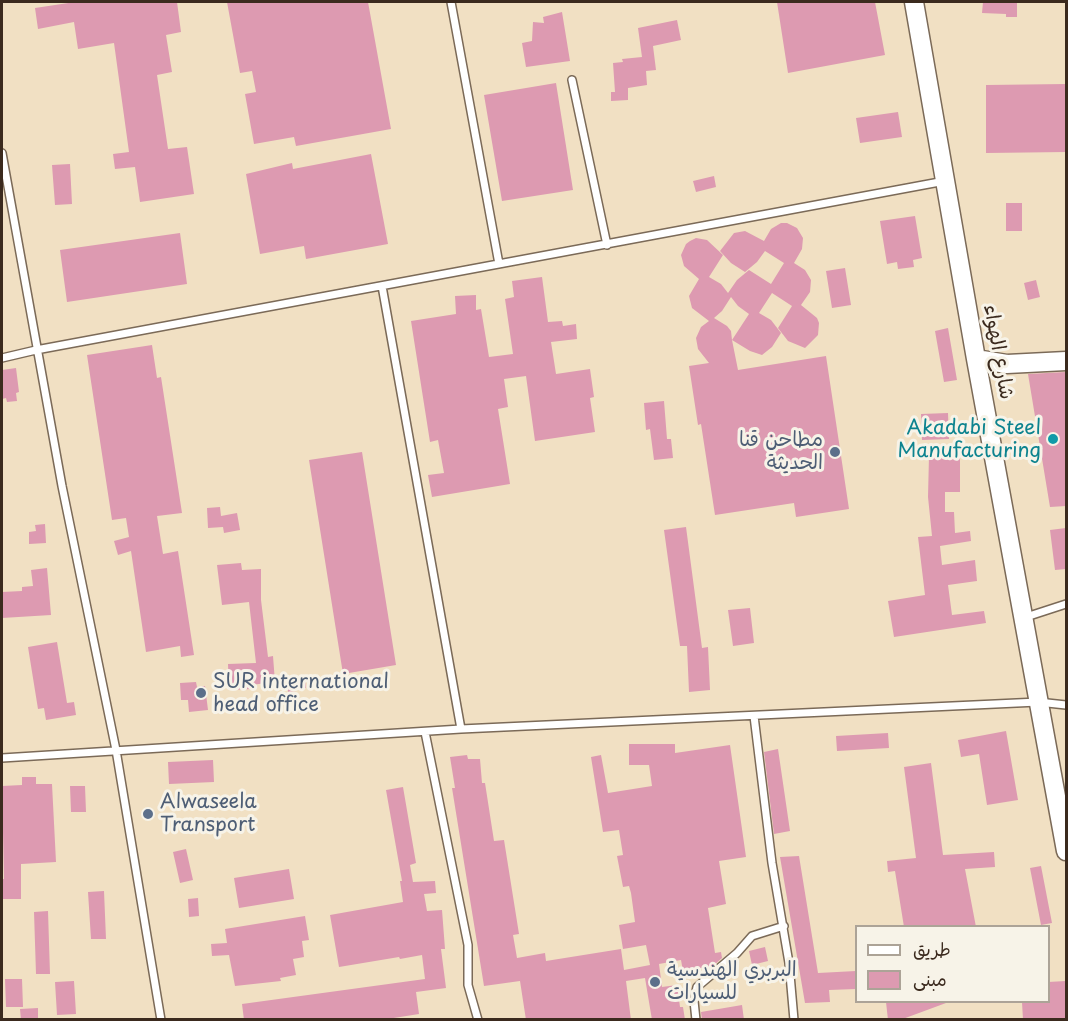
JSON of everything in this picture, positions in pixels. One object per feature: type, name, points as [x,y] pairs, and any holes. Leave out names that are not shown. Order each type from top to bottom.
[{"type":"street","name":"شارع الهواء","points":[[914,2],[976,359],[1066,851]]},
{"type":"street","points":[[976,359],[1007,364],[1066,361]]},
{"type":"lane","points":[[451,2],[499,264]]},
{"type":"lane","points":[[572,80],[607,245]]},
{"type":"lane","points":[[2,153],[36,350],[116,750],[161,1020]]},
{"type":"lane","points":[[2,358],[945,181]]},
{"type":"lane","points":[[381,286],[461,729]]},
{"type":"lane","points":[[1023,618],[1066,604]]},
{"type":"lane","points":[[2,758],[461,729],[1038,702],[1066,705]]},
{"type":"lane","points":[[754,716],[772,863],[784,926],[794,1020]]},
{"type":"lane","points":[[425,732],[468,945],[468,985],[478,1020]]},
{"type":"lane","points":[[696,1020],[694,1001],[697,987],[737,953],[752,936],[784,926]]},
{"type":"building","points":[[75,2],[177,2],[181,32],[166,35],[172,72],[157,75],[168,149],[187,147],[194,194],[140,202],[135,167],[115,169],[113,154],[129,152],[114,43],[78,49],[74,22],[38,29],[35,8]]},
{"type":"building","points":[[227,2],[368,2],[391,129],[296,146],[294,137],[254,144],[245,94],[256,92],[252,71],[240,73]]},
{"type":"building","points":[[777,2],[875,2],[885,55],[788,73]]},
{"type":"building","points":[[983,2],[1017,2],[1017,17],[982,13]]},
{"type":"building","points":[[562,12],[570,61],[526,67],[522,43],[532,41],[533,22],[544,23],[543,17]]},
{"type":"building","points":[[677,20],[681,40],[653,46],[656,70],[646,71],[647,85],[628,88],[628,100],[611,101],[611,92],[615,92],[613,63],[623,62],[622,59],[642,57],[638,28]]},
{"type":"building","points":[[556,83],[573,190],[502,201],[484,95]]},
{"type":"building","points":[[1066,84],[1066,152],[986,153],[986,85]]},
{"type":"building","points":[[898,112],[902,137],[860,143],[856,118]]},
{"type":"building","points":[[371,154],[388,244],[306,259],[304,246],[260,254],[246,174],[292,163],[293,169]]},
{"type":"building","points":[[70,164],[72,204],[55,205],[52,165]]},
{"type":"building","points":[[714,176],[716,187],[696,192],[693,181]]},
{"type":"building","points":[[1006,203],[1022,203],[1022,231],[1006,231]]},
{"type":"building","points":[[915,216],[922,258],[913,260],[914,267],[898,269],[897,262],[887,264],[880,221]]},
{"type":"building","points":[[781,223],[787,223],[797,228],[803,238],[802,249],[794,263],[805,270],[811,280],[810,292],[801,305],[817,318],[818,335],[805,348],[788,341],[778,328],[792,306],[772,293],[759,313],[771,320],[781,333],[772,347],[762,355],[732,340],[738,370],[826,356],[849,509],[796,517],[794,503],[715,515],[701,424],[698,425],[689,366],[709,363],[698,349],[696,338],[701,327],[709,321],[692,308],[689,296],[699,279],[684,266],[681,255],[690,241],[696,238],[707,240],[723,255],[709,277],[721,284],[728,293],[737,280],[749,270],[771,284],[784,263],[765,251],[745,272],[731,263],[720,251],[734,233],[745,231],[764,241],[771,229]],"holes":[[[731,297],[749,314],[732,340],[731,331],[714,318],[722,311]]]},
{"type":"building","points":[[180,233],[187,284],[67,302],[60,250]]},
{"type":"building","points":[[845,268],[851,305],[832,308],[826,271]]},
{"type":"building","points":[[542,277],[548,322],[562,321],[563,326],[576,324],[577,339],[551,342],[556,374],[590,369],[594,397],[590,398],[595,432],[535,441],[526,376],[504,379],[508,407],[498,409],[510,484],[432,497],[428,475],[444,473],[438,440],[430,442],[411,321],[456,314],[455,296],[476,295],[476,310],[481,309],[489,357],[513,354],[505,299],[514,297],[512,281]]},
{"type":"building","points":[[1036,280],[1040,297],[1028,300],[1024,283]]},
{"type":"building","points":[[948,328],[957,380],[944,382],[935,331]]},
{"type":"building","points":[[152,345],[157,378],[161,377],[182,513],[157,516],[163,554],[178,551],[194,655],[181,657],[180,646],[146,652],[131,551],[118,555],[114,541],[129,537],[126,518],[112,520],[87,355]]},
{"type":"building","points":[[16,368],[19,392],[16,393],[17,401],[7,402],[6,398],[2,399],[2,370]]},
{"type":"building","name":"Akadabi Steel Manufacturing","points":[[1066,372],[1066,506],[1050,507],[1028,374]]},
{"type":"building","points":[[664,401],[667,439],[671,439],[673,458],[654,460],[650,429],[646,430],[644,403]]},
{"type":"building","points":[[948,413],[949,439],[922,440],[921,414]]},
{"type":"building","points":[[362,452],[396,665],[343,674],[309,460]]},
{"type":"building","points":[[929,456],[960,457],[960,492],[945,492],[945,512],[954,512],[955,533],[970,531],[971,541],[940,546],[942,565],[975,560],[977,581],[948,585],[952,615],[984,611],[986,623],[894,637],[888,601],[925,595],[918,537],[932,536],[928,497]]},
{"type":"building","points":[[220,507],[221,516],[237,513],[240,530],[224,533],[223,527],[208,528],[207,508]]},
{"type":"building","points":[[45,524],[46,543],[29,544],[29,532],[36,531],[35,525]]},
{"type":"building","points":[[686,527],[702,648],[708,647],[710,690],[689,692],[687,646],[680,646],[664,530]]},
{"type":"building","points":[[1066,528],[1066,569],[1055,570],[1050,530]]},
{"type":"building","points":[[241,563],[242,570],[261,569],[261,600],[268,657],[273,656],[275,682],[251,685],[252,689],[229,690],[228,664],[256,663],[249,602],[222,605],[217,565]]},
{"type":"building","points":[[47,568],[51,615],[2,618],[2,592],[22,591],[22,587],[33,586],[31,570]]},
{"type":"building","points":[[750,608],[754,643],[733,646],[728,610]]},
{"type":"building","points":[[57,642],[67,703],[74,702],[76,715],[46,720],[44,708],[38,709],[28,647]]},
{"type":"building","points":[[305,678],[306,688],[296,688],[296,691],[288,692],[287,679]]},
{"type":"building","points":[[196,682],[197,687],[205,686],[208,710],[189,712],[188,700],[181,700],[180,683]]},
{"type":"building","points":[[1006,731],[1018,800],[987,805],[979,754],[961,757],[958,740]]},
{"type":"building","points":[[888,733],[889,748],[837,751],[836,736]]},
{"type":"building","points":[[629,744],[675,744],[675,753],[730,745],[746,857],[719,861],[726,904],[708,908],[715,953],[721,952],[722,958],[713,966],[683,971],[681,960],[659,964],[662,987],[677,985],[680,1007],[683,1007],[685,1020],[652,1020],[645,978],[626,981],[631,1020],[526,1020],[520,981],[484,986],[452,788],[455,788],[450,757],[467,755],[468,759],[480,759],[482,783],[485,783],[494,841],[504,840],[519,934],[513,935],[517,958],[545,953],[546,961],[621,949],[624,970],[650,965],[646,945],[623,949],[619,925],[635,922],[631,893],[629,886],[623,887],[617,856],[623,855],[619,830],[603,832],[591,757],[601,755],[608,793],[652,786],[649,765],[629,765]]},
{"type":"building","points":[[778,749],[790,831],[774,834],[764,752]]},
{"type":"building","points":[[213,760],[214,782],[169,784],[168,762]]},
{"type":"building","points":[[931,763],[943,855],[994,852],[995,867],[965,869],[976,925],[904,925],[895,871],[888,872],[887,861],[916,858],[904,767]]},
{"type":"building","points":[[22,777],[36,777],[36,784],[52,784],[56,862],[21,864],[21,899],[2,899],[2,879],[4,879],[2,786],[22,785]]},
{"type":"building","points":[[70,786],[85,786],[86,812],[71,812]]},
{"type":"building","points":[[403,787],[416,863],[410,865],[413,882],[435,881],[436,893],[424,894],[427,911],[442,910],[445,949],[441,949],[446,988],[416,992],[419,1014],[381,1020],[244,1020],[242,1004],[425,979],[422,955],[339,967],[330,915],[403,902],[400,881],[402,881],[386,790]]},
{"type":"building","points":[[186,849],[193,880],[180,883],[173,852]]},
{"type":"building","points":[[799,856],[818,973],[855,971],[855,989],[829,990],[830,1002],[805,1003],[780,857]]},
{"type":"building","points":[[1041,866],[1052,923],[1041,925],[1030,868]]},
{"type":"building","points":[[289,869],[294,899],[239,908],[234,878]]},
{"type":"building","points":[[104,891],[106,939],[91,939],[88,892]]},
{"type":"building","points":[[198,898],[199,916],[189,917],[188,899]]},
{"type":"building","points":[[48,911],[50,974],[36,974],[34,912]]},
{"type":"building","points":[[305,916],[309,940],[302,941],[304,957],[293,959],[296,975],[280,978],[281,981],[235,986],[229,955],[212,956],[211,944],[227,943],[225,929]]},
{"type":"building","points":[[765,947],[768,961],[752,965],[749,951]]},
{"type":"building","points":[[5,979],[22,979],[23,1007],[6,1007]]},
{"type":"building","points":[[74,981],[76,1014],[57,1015],[55,982]]},
{"type":"building","points":[[1066,981],[1066,1020],[1023,1020],[1022,1003],[1050,1003],[1050,982]]},
{"type":"building","points":[[886,1003],[946,1003],[900,1020],[888,1020]]},
{"type":"building","points":[[742,1005],[744,1020],[702,1020],[701,1012]]},
{"type":"building","points":[[38,1008],[38,1020],[21,1020],[20,1009]]},
{"type":"place","name":"Akadabi Steel Manufacturing","points":[[1053,439]]},
{"type":"place","name":"مطاحن قنا الحديثة","points":[[835,452]]},
{"type":"place","name":"SUR international head office","points":[[201,693]]},
{"type":"place","name":"Alwaseela Transport","points":[[148,814]]},
{"type":"place","name":"البربري الهندسية للسيارات","points":[[655,982]]}]
